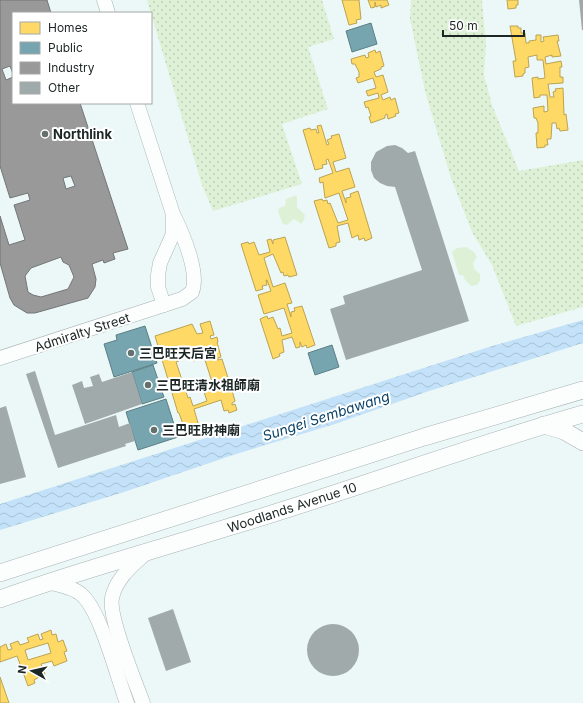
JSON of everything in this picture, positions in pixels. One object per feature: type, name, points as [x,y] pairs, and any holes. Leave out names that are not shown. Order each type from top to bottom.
[{"type":"main road","name":"Woodlands Avenue 10","points":[[0,573],[431,434],[582,394]]},
{"type":"main road","name":"Woodlands Avenue 10","points":[[0,599],[47,582],[230,527],[544,425],[583,414]]},
{"type":"main road","points":[[544,425],[564,431],[583,442]]},
{"type":"street","points":[[104,0],[108,12]]},
{"type":"street","name":"Admiralty Street","points":[[0,358],[189,296],[194,287],[193,270],[182,231],[173,214],[137,104]]},
{"type":"street","name":"Admiralty Street","points":[[164,305],[158,287],[158,275],[160,263],[173,234],[173,214]]},
{"type":"street","points":[[143,703],[112,614],[112,598],[125,572],[151,550]]},
{"type":"street","points":[[47,582],[73,590],[82,595],[96,615],[127,703]]},
{"type":"green space","points":[[147,0],[322,0],[334,39],[308,47],[328,109],[282,124],[302,184],[213,211],[202,185],[152,17],[152,12],[151,12]]},
{"type":"green space","points":[[411,0],[482,0],[486,44],[484,75],[492,105],[519,171],[583,160],[583,307],[516,326],[492,265],[472,232],[451,178],[426,95],[410,19]]},
{"type":"green space","points":[[297,195],[297,207],[305,215],[304,220],[301,224],[294,219],[287,225],[283,224],[278,212],[279,208],[285,206],[286,199]]},
{"type":"green space","points":[[466,247],[474,252],[477,257],[473,263],[474,269],[480,274],[480,281],[477,285],[471,286],[465,280],[463,275],[459,275],[452,252],[457,248]]},
{"type":"water","name":"Sungei Sembawang","points":[[583,320],[583,343],[429,391],[335,424],[233,455],[124,492],[0,530],[0,504],[489,347]]},
{"type":"building: Homes","points":[[342,0],[359,0],[361,19],[356,20],[357,23],[349,25]]},
{"type":"building: Homes","points":[[368,0],[387,0],[389,5],[381,8],[381,5],[376,7],[375,2],[375,7],[371,8]]},
{"type":"building: Homes","points":[[507,0],[518,0],[518,5],[516,5],[516,8],[508,9]]},
{"type":"building: Homes","points":[[510,26],[518,26],[518,28],[521,28],[521,33],[525,33],[526,43],[536,40],[536,35],[541,35],[541,42],[544,41],[543,37],[558,35],[559,41],[557,41],[561,56],[552,57],[552,55],[545,57],[546,64],[561,61],[562,67],[560,67],[560,77],[563,77],[563,83],[548,84],[550,97],[554,97],[553,92],[556,91],[555,89],[563,88],[564,115],[566,114],[568,130],[560,131],[559,128],[557,129],[556,123],[552,123],[551,139],[547,139],[548,145],[545,145],[545,147],[537,148],[536,133],[538,133],[538,123],[536,118],[534,118],[533,108],[544,106],[544,112],[548,111],[547,95],[540,95],[540,97],[534,98],[532,78],[545,78],[543,60],[537,60],[537,55],[528,57],[529,67],[525,68],[525,73],[523,76],[515,77],[513,61],[516,61]]},
{"type":"building: Homes","points":[[375,50],[376,53],[380,51],[384,66],[374,72],[376,77],[383,75],[388,92],[381,95],[383,100],[390,97],[391,100],[395,98],[399,113],[388,119],[387,114],[385,115],[385,118],[371,123],[369,117],[371,116],[368,107],[366,108],[364,102],[379,98],[378,93],[368,96],[366,91],[376,88],[373,78],[358,83],[356,78],[359,77],[359,72],[355,64],[352,64],[351,59],[365,55],[366,58],[369,57],[368,53]]},
{"type":"building: Homes","points":[[321,125],[327,145],[329,144],[327,140],[332,138],[331,136],[339,134],[346,158],[333,162],[336,172],[349,168],[355,187],[342,191],[346,203],[346,198],[351,197],[350,194],[358,191],[372,238],[365,241],[364,238],[359,240],[358,235],[352,238],[348,223],[337,226],[340,242],[336,243],[336,246],[329,248],[314,201],[322,199],[323,201],[327,200],[328,204],[330,203],[338,223],[348,220],[339,193],[325,198],[323,182],[320,183],[319,178],[333,173],[328,159],[326,160],[327,164],[322,165],[323,168],[315,170],[303,130],[310,128],[311,130],[316,129],[317,133],[319,133],[317,126]]},
{"type":"building: Homes","points":[[285,237],[297,275],[289,277],[288,275],[284,276],[283,272],[281,273],[273,254],[264,258],[273,287],[285,283],[292,303],[287,304],[291,317],[291,312],[295,311],[294,308],[302,306],[315,345],[307,348],[306,345],[302,347],[300,342],[300,347],[296,348],[292,337],[282,340],[284,352],[279,354],[280,356],[273,359],[260,319],[267,316],[268,319],[273,317],[278,329],[280,328],[282,336],[292,333],[284,308],[264,314],[258,295],[271,291],[266,280],[267,285],[262,286],[263,289],[256,291],[241,244],[248,242],[249,244],[254,242],[259,255],[270,252],[267,240],[271,239],[273,244],[273,240]]},
{"type":"building: Homes","points":[[210,321],[214,335],[210,336],[211,339],[217,337],[221,357],[218,358],[218,360],[222,359],[230,384],[226,385],[227,388],[231,387],[235,401],[232,405],[235,404],[237,410],[229,413],[228,410],[224,411],[221,400],[194,409],[198,423],[184,427],[178,413],[155,336],[192,324],[197,334],[203,333],[200,324]],"holes":[[[188,346],[193,361],[204,357],[214,388],[204,392],[207,401],[193,406],[190,397],[188,398],[176,362],[179,361],[175,350]]]},
{"type":"building: Homes","points":[[51,630],[52,635],[56,634],[58,642],[63,640],[67,651],[64,652],[67,661],[54,666],[52,661],[41,664],[45,674],[34,680],[35,683],[28,686],[17,656],[0,662],[0,647],[6,644],[8,650],[12,649],[10,644],[18,641],[20,645],[29,642],[27,638],[38,634],[40,640],[43,639],[41,634]],"holes":[[[48,643],[51,653],[28,660],[25,650]]]},
{"type":"building: Homes","points":[[0,677],[9,703],[0,703]]},
{"type":"building: Public","points":[[371,23],[377,44],[352,52],[346,31]]},
{"type":"building: Public","name":"三巴旺天后宮","points":[[145,326],[157,363],[114,377],[104,344],[117,340],[116,335]]},
{"type":"building: Public","points":[[332,345],[339,367],[315,375],[308,353]]},
{"type":"building: Public","name":"三巴旺清水祖師廟","points":[[153,365],[164,397],[142,404],[132,372]]},
{"type":"building: Public","name":"三巴旺財神廟","points":[[166,399],[178,437],[138,450],[126,412]]},
{"type":"building: Industry","name":"Northlink","points":[[0,0],[47,0],[51,12],[12,12],[12,71],[10,66],[2,69],[6,80],[12,77],[12,104],[80,104],[128,249],[113,253],[115,259],[104,263],[103,260],[92,264],[96,279],[95,287],[88,298],[35,313],[27,313],[14,305],[10,298],[0,263],[0,216],[9,245],[25,240],[14,205],[30,200],[28,193],[10,198],[0,166]],"holes":[[[71,176],[75,186],[66,189],[63,178]],[[61,257],[63,262],[69,265],[74,277],[68,289],[41,297],[28,292],[25,276],[31,268]]]},
{"type":"building: Other","points":[[579,0],[583,0],[583,30],[582,30]]},
{"type":"building: Other","points":[[395,145],[408,153],[415,151],[469,321],[346,360],[330,309],[345,304],[343,296],[422,270],[395,187],[380,183],[374,178],[371,170],[371,162],[376,152],[387,146]]},
{"type":"building: Other","points":[[35,371],[55,435],[116,415],[119,427],[130,423],[135,441],[125,444],[126,446],[58,468],[26,374]]},
{"type":"building: Other","points":[[132,372],[142,404],[85,424],[72,385],[82,381],[84,388],[93,386],[90,377],[99,374],[102,382]]},
{"type":"building: Other","points":[[6,406],[26,477],[0,484],[0,408]]},
{"type":"building: Other","points":[[173,609],[191,662],[166,671],[148,618]]},
{"type":"building: Other","points":[[333,624],[343,626],[351,632],[357,640],[359,650],[357,660],[351,668],[343,674],[333,676],[323,674],[315,668],[309,660],[307,650],[309,640],[315,632],[323,626]]},
{"type":"place","name":"Northlink","points":[[45,134]]},
{"type":"place","name":"三巴旺天后宮","points":[[131,353]]},
{"type":"place","name":"三巴旺清水祖師廟","points":[[148,385]]},
{"type":"place","name":"三巴旺財神廟","points":[[154,430]]}]
